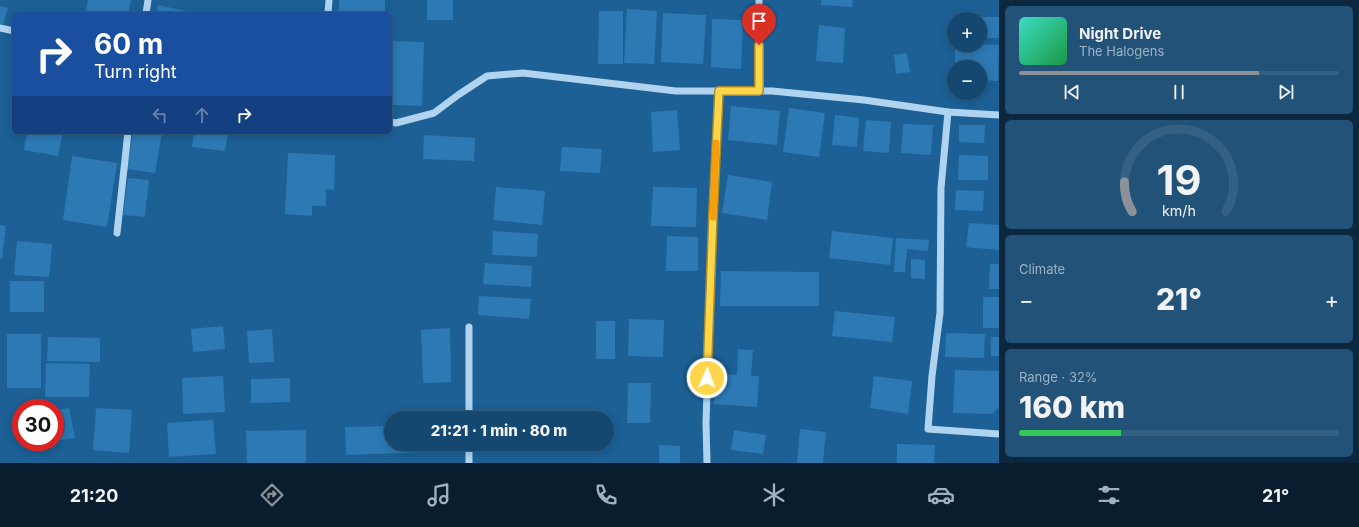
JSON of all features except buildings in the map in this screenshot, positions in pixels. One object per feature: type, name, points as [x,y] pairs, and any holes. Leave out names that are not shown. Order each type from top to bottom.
[{"type":"street","points":[[146,12],[148,0]]},
{"type":"street","points":[[328,12],[329,0]]},
{"type":"street","points":[[759,0],[759,91]]},
{"type":"street","points":[[0,28],[12,31]]},
{"type":"street","points":[[392,122],[434,113],[487,76],[523,73],[676,91],[759,91],[864,100],[948,112],[999,115]]},
{"type":"street","points":[[707,463],[706,423],[711,265],[719,91]]},
{"type":"street","points":[[948,112],[941,188],[940,313],[932,376],[928,429],[999,434]]},
{"type":"street","points":[[117,233],[128,134]]},
{"type":"street","points":[[469,327],[469,411]]},
{"type":"street","points":[[469,451],[469,463]]},
{"type":"slow traffic","points":[[713,217],[716,143]]},
{"type":"route","points":[[707,378],[719,91],[759,91],[759,45]]}]
